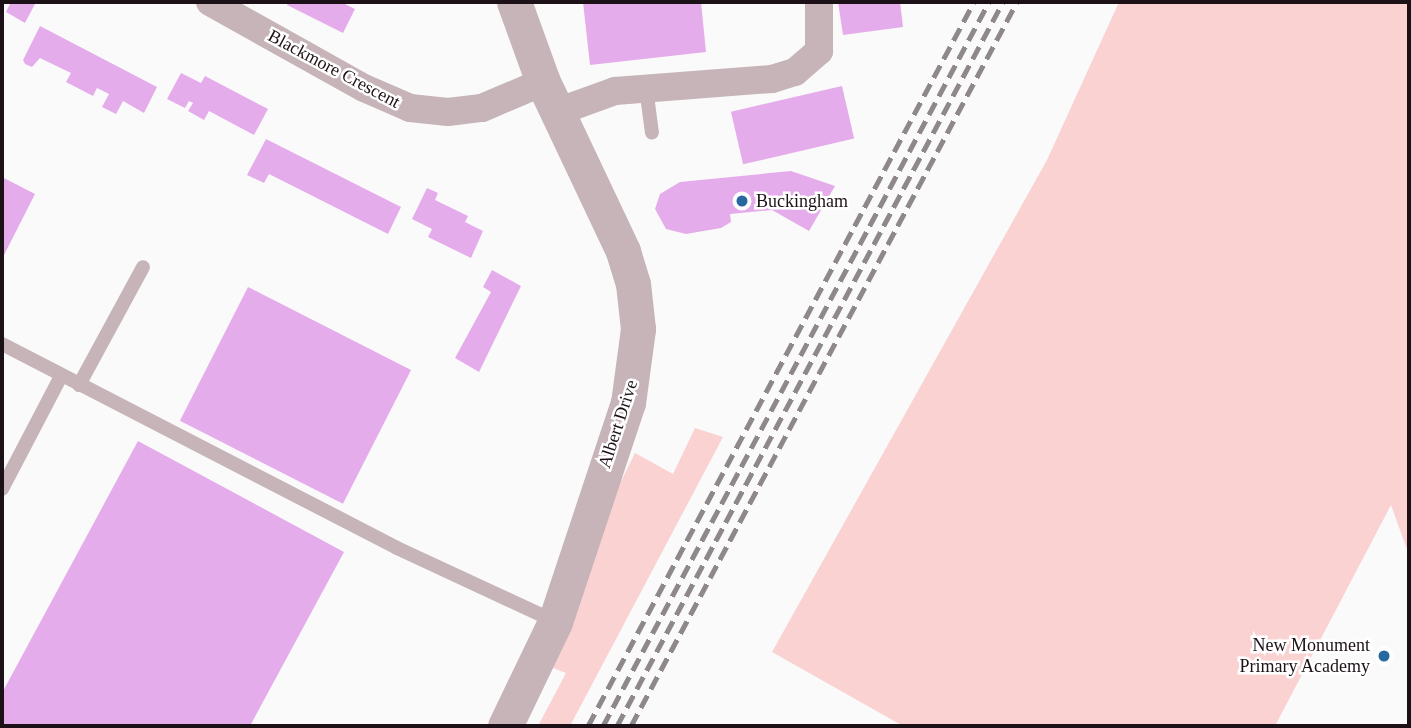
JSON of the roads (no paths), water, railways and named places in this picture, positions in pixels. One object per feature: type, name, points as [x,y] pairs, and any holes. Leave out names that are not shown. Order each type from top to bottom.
[{"type":"street","name":"Blackmore Crescent","points":[[210,2],[364,88],[410,108],[448,112],[550,97],[772,79],[795,72],[818,51],[819,2]]},
{"type":"street","name":"Albert Drive","points":[[505,726],[555,622],[628,403],[638,329],[633,284],[623,251],[550,97],[514,2]]},
{"type":"lane","points":[[646,88],[652,133]]},
{"type":"lane","points":[[79,385],[143,267]]},
{"type":"lane","points":[[2,344],[397,548],[555,622]]},
{"type":"lane","points":[[2,489],[61,376]]},
{"type":"railway","points":[[588,726],[974,2]]},
{"type":"railway","points":[[603,726],[989,2]]},
{"type":"railway","points":[[617,726],[1003,2]]},
{"type":"railway","points":[[631,726],[1017,2]]},
{"type":"place","name":"Buckingham","points":[[742,201]]},
{"type":"place","name":"New Monument Primary Academy","points":[[1384,656]]}]
